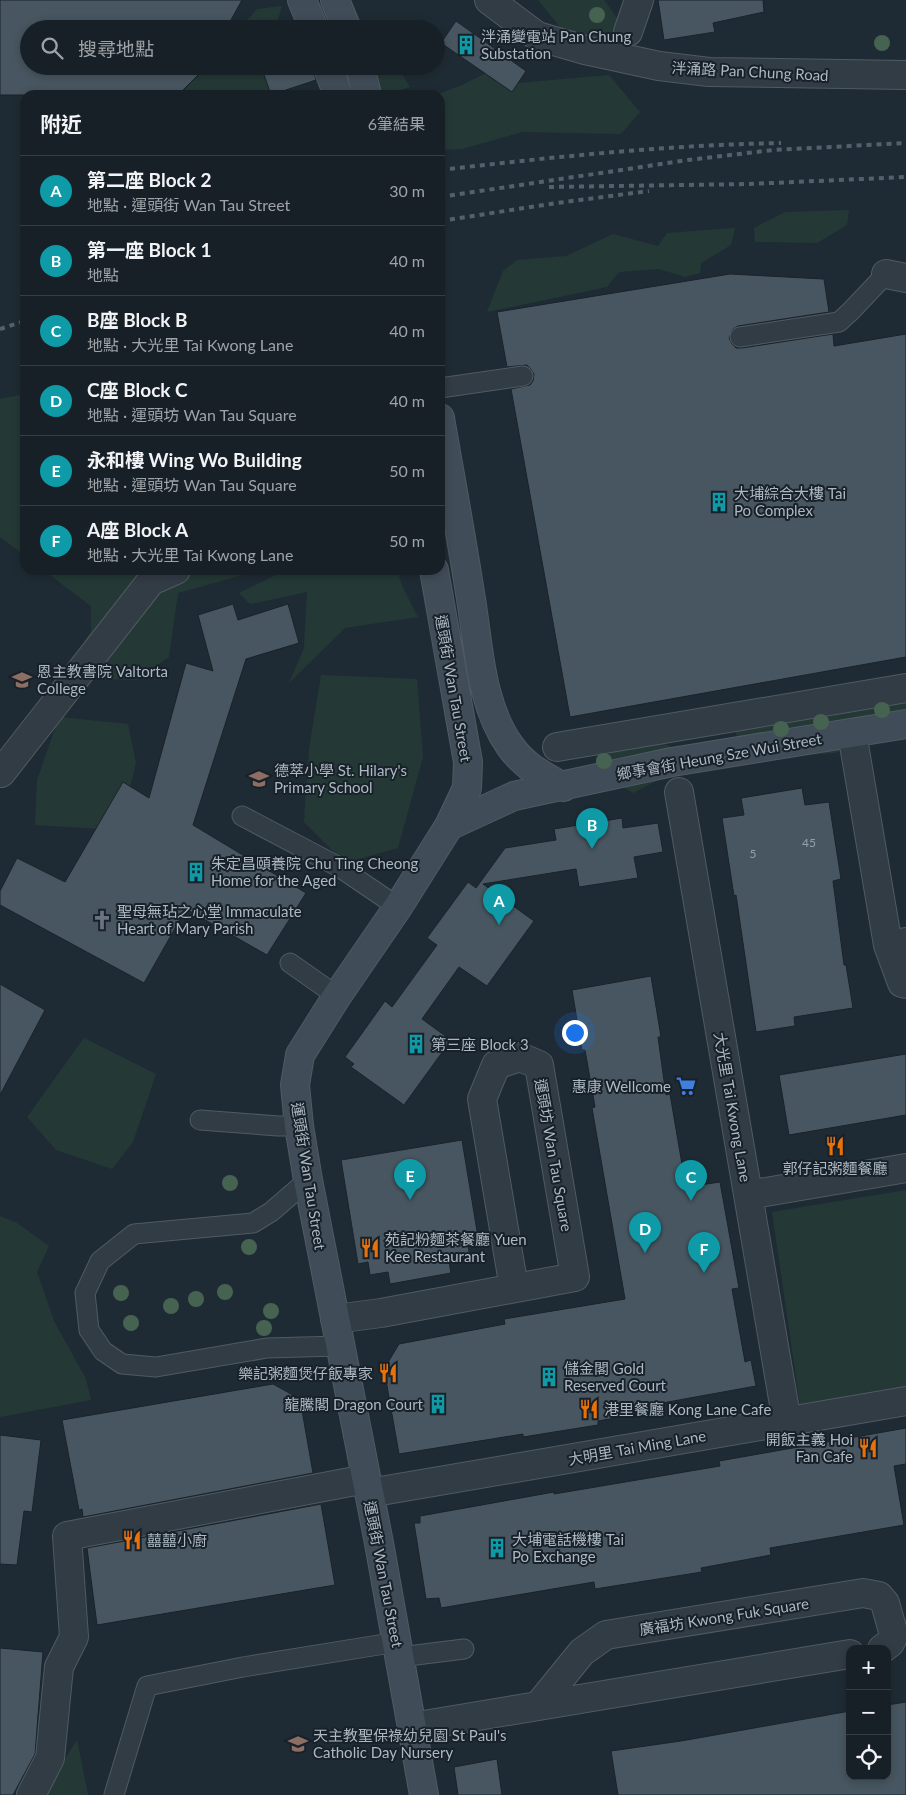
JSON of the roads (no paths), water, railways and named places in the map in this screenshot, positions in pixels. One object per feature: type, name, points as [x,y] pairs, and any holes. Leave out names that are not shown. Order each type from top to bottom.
[{"type":"main road","points":[[302,0],[310,20]]},
{"type":"main road","points":[[335,0],[343,20]]},
{"type":"main road","points":[[331,75],[336,90]]},
{"type":"main road","points":[[362,75],[366,90]]},
{"type":"main road","name":"運頭街 Wan Tau Street","points":[[445,482],[448,521],[470,590],[483,680],[492,710],[510,745],[528,766],[563,787]]},
{"type":"main road","name":"運頭街 Wan Tau Street","points":[[424,1795],[399,1649],[308,1180],[294,1085],[300,1056],[337,996],[398,908],[449,826],[467,788],[468,762],[435,575]]},
{"type":"main road","name":"鄉事會街 Heung Sze Wui Street","points":[[449,826],[514,796],[563,787],[672,762],[906,724]]},
{"type":"street","points":[[628,32],[639,0]]},
{"type":"street","name":"泮涌路 Pan Chung Road","points":[[498,3],[537,36],[585,50],[659,66],[709,72],[906,75]]},
{"type":"street","points":[[1,773],[151,581],[165,575]]},
{"type":"street","points":[[557,747],[906,688]]},
{"type":"street","points":[[852,733],[897,944],[902,983],[906,984]]},
{"type":"street","name":"大光里 Tai Kwong Lane","points":[[679,792],[787,1422]]},
{"type":"street","name":"運頭坊 Wan Tau Square","points":[[336,1319],[381,1314],[575,1277],[539,1065],[520,1057],[496,1065],[482,1099],[514,1288]]},
{"type":"street","points":[[748,1195],[906,1168]]},
{"type":"street","name":"大明里 Tai Ming Lane","points":[[30,1795],[50,1758],[59,1667],[74,1637],[67,1536],[368,1486],[787,1422],[906,1401]]},
{"type":"street","name":"廣福坊 Kwong Fuk Square","points":[[538,1706],[582,1652],[606,1635],[616,1633],[863,1593],[879,1596],[885,1603],[894,1635],[887,1645]]},
{"type":"street","points":[[412,1728],[846,1655]]},
{"type":"lane","points":[[621,57],[628,32]]},
{"type":"lane","points":[[740,337],[838,322],[896,276]]},
{"type":"lane","points":[[445,387],[523,376]]},
{"type":"lane","points":[[242,816],[339,868],[398,908]]},
{"type":"lane","points":[[290,963],[337,996]]},
{"type":"lane","points":[[200,1120],[299,1126]]},
{"type":"lane","points":[[308,1180],[271,1212],[253,1222],[134,1234],[100,1261],[85,1293],[89,1330],[103,1351],[122,1364],[156,1367],[267,1348],[339,1346]]},
{"type":"lane","points":[[114,1795],[147,1686],[243,1667],[399,1649],[464,1649]]},
{"type":"railway","points":[[445,169],[653,149],[781,143]]},
{"type":"railway","points":[[445,196],[688,160],[773,150],[906,143]]},
{"type":"railway","points":[[549,187],[749,184],[906,177]]},
{"type":"railway","points":[[445,220],[649,191]]},
{"type":"railway","points":[[0,329],[20,323]]},
{"type":"place","name":"泮涌變電站 Pan Chung Substation","points":[[466,45]]},
{"type":"place","name":"大埔綜合大樓 Tai Po Complex","points":[[719,502]]},
{"type":"place","name":"恩主教書院 Valtorta College","points":[[22,680]]},
{"type":"place","name":"德萃小學 St. Hilary's Primary School","points":[[259,779]]},
{"type":"place","name":"第一座 Block 1","points":[[592,849]]},
{"type":"place","name":"朱定昌頤養院 Chu Ting Cheong Home for the Aged","points":[[196,872]]},
{"type":"place","name":"聖母無玷之心堂 Immaculate Heart of Mary Parish","points":[[102,920]]},
{"type":"place","name":"第二座 Block 2","points":[[499,925]]},
{"type":"place","name":"第三座 Block 3","points":[[416,1044]]},
{"type":"place","name":"惠康 Wellcome","points":[[686,1086]]},
{"type":"place","name":"郭仔記粥麵餐廳","points":[[835,1146]]},
{"type":"place","name":"永和樓 Wing Wo Building","points":[[410,1200]]},
{"type":"place","name":"B座 Block B","points":[[691,1201]]},
{"type":"place","name":"苑記粉麵茶餐廳 Yuen Kee Restaurant","points":[[370,1248]]},
{"type":"place","name":"C座 Block C","points":[[645,1253]]},
{"type":"place","name":"A座 Block A","points":[[704,1273]]},
{"type":"place","name":"樂記粥麵煲仔飯專家","points":[[388,1373]]},
{"type":"place","name":"儲金閣 Gold Reserved Court","points":[[549,1377]]},
{"type":"place","name":"龍騰閣 Dragon Court","points":[[438,1404]]},
{"type":"place","name":"港里餐廳 Kong Lane Cafe","points":[[589,1409]]},
{"type":"place","name":"開飯主義 Hoi Fan Cafe","points":[[868,1448]]},
{"type":"place","name":"囍囍小廚","points":[[132,1540]]},
{"type":"place","name":"大埔電話機樓 Tai Po Exchange","points":[[497,1548]]},
{"type":"place","name":"天主教聖保祿幼兒園 St Paul's Catholic Day Nursery","points":[[298,1744]]}]
